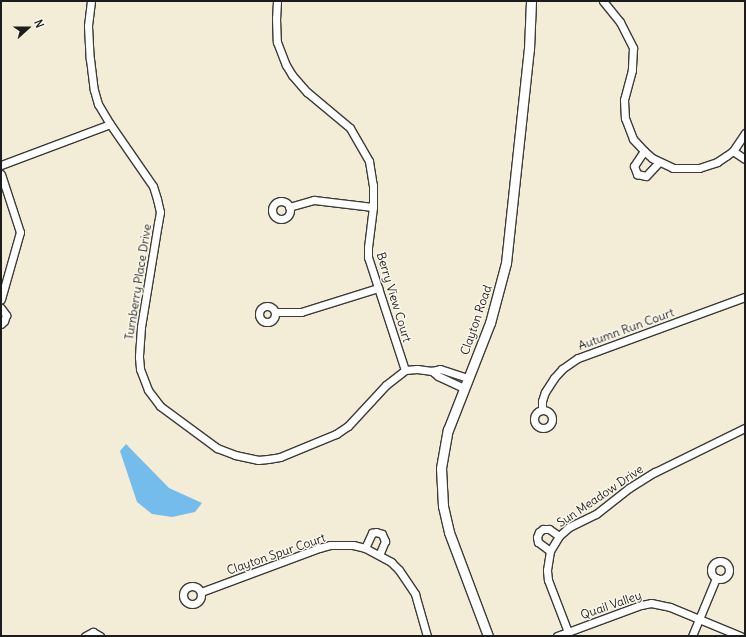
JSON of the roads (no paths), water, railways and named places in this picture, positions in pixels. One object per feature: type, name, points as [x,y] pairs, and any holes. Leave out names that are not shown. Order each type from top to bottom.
[{"type":"main road","name":"Clayton Road","points":[[488,636],[453,543],[443,506],[441,474],[445,442],[452,418],[494,312],[506,263],[529,48],[531,1]]},
{"type":"street","name":"Turnberry Place Drive","points":[[91,1],[88,26],[94,90],[98,104],[153,186],[158,199],[160,212],[141,327],[139,357],[140,370],[148,390],[160,406],[217,448],[235,455],[258,460],[280,458],[336,434],[348,426],[386,385],[405,370]]},
{"type":"street","name":"Berry View Court","points":[[277,1],[277,42],[286,65],[300,85],[340,119],[357,138],[368,161],[373,185],[373,207],[368,258],[405,370]]},
{"type":"street","points":[[603,1],[623,27],[633,48],[632,70],[624,100],[625,118],[633,139],[644,151],[658,162],[673,168],[699,168],[717,162],[733,150],[745,134]]},
{"type":"street","points":[[1,165],[110,124]]},
{"type":"street","points":[[733,150],[745,159]]},
{"type":"street","points":[[644,151],[634,166],[637,174],[646,176],[658,162]]},
{"type":"street","points":[[1,174],[20,232],[1,299]]},
{"type":"street","points":[[289,207],[314,200],[373,207]]},
{"type":"street","points":[[275,312],[300,312],[378,288]]},
{"type":"street","name":"Autumn Run Court","points":[[542,410],[542,401],[545,392],[554,378],[562,369],[578,358],[745,297]]},
{"type":"street","points":[[1,308],[6,315],[1,324]]},
{"type":"street","points":[[405,370],[417,369],[432,371],[440,369],[468,378]]},
{"type":"street","points":[[432,371],[438,376],[464,388]]},
{"type":"street","name":"Sun Meadow Drive","points":[[568,632],[548,580],[546,570],[550,551],[559,536],[569,528],[596,514],[629,488],[655,472],[745,428]]},
{"type":"street","points":[[550,551],[538,542],[536,537],[539,532],[543,529],[549,529],[559,536]]},
{"type":"street","points":[[365,548],[372,533],[376,532],[382,534],[385,541],[379,556]]},
{"type":"street","name":"Clayton Spur Court","points":[[201,592],[319,548],[341,545],[365,548],[395,566],[408,582],[415,594],[427,636]]},
{"type":"street","points":[[692,636],[716,578]]},
{"type":"street","name":"Quail Valley","points":[[557,636],[641,605],[651,604],[670,607],[740,636]]},
{"type":"street","points":[[85,636],[92,632],[100,636]]},
{"type":"water","points":[[126,444],[169,488],[202,503],[195,512],[172,517],[152,514],[137,502],[120,451]]}]
